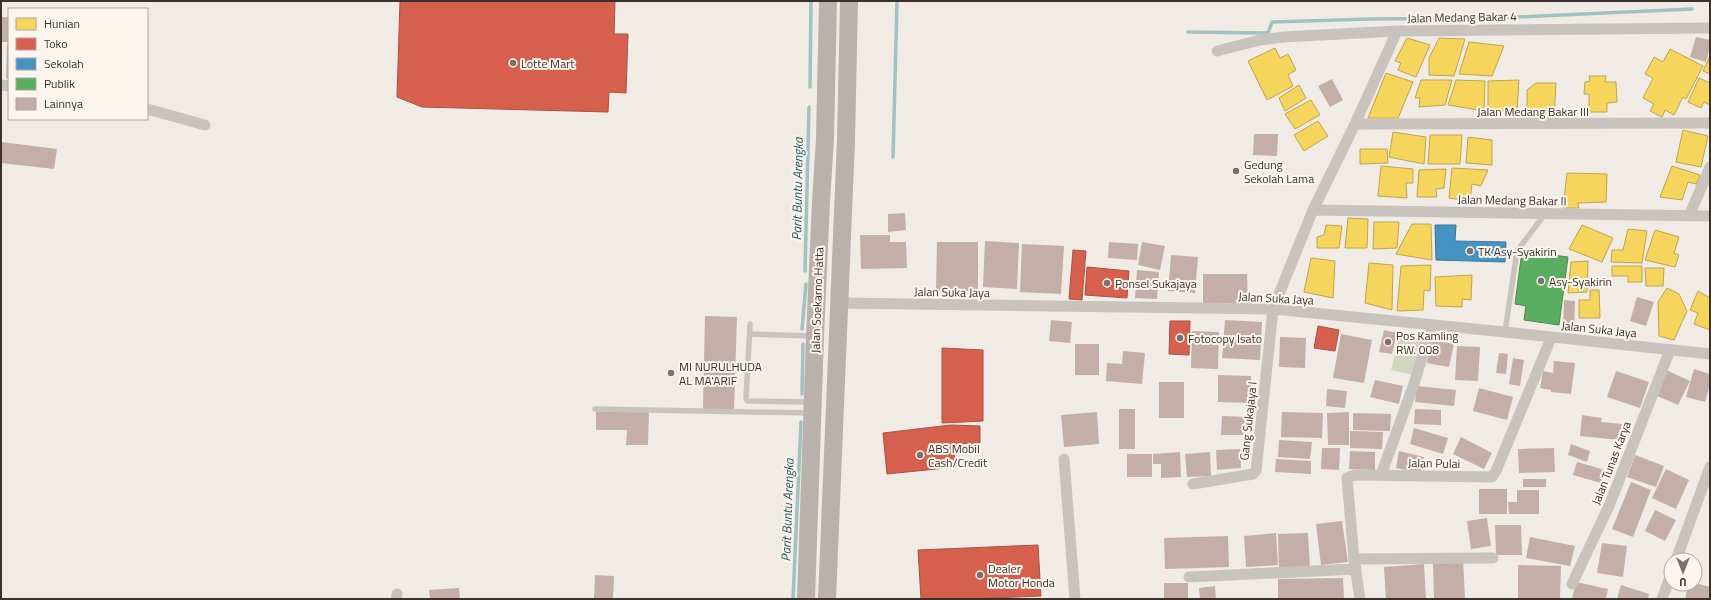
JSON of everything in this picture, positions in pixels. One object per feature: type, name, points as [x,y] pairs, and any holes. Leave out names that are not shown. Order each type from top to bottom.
[{"type":"main road","name":"Jalan Soekarno Hatta","points":[[806,599],[815,336],[825,139],[828,1]]},
{"type":"main road","name":"Jalan Soekarno Hatta","points":[[827,599],[838,303],[846,140],[849,1]]},
{"type":"main road","points":[[825,139],[846,140]]},
{"type":"street","name":"Jalan Medang Bakar 4","points":[[1217,51],[1260,40],[1282,37],[1398,31],[1710,28]]},
{"type":"street","points":[[1273,309],[1313,210],[1398,31]]},
{"type":"street","points":[[148,109],[205,125]]},
{"type":"street","name":"Jalan Medang Bakar III","points":[[1355,124],[1710,123]]},
{"type":"street","points":[[1689,216],[1710,167]]},
{"type":"street","name":"Jalan Medang Bakar II","points":[[1313,210],[1710,216]]},
{"type":"street","name":"Jalan Suka Jaya","points":[[838,303],[1273,309],[1710,354]]},
{"type":"street","name":"Gang Sukajaya I","points":[[1193,484],[1249,475],[1256,471],[1273,309]]},
{"type":"street","points":[[1381,475],[1414,384],[1432,325]]},
{"type":"street","name":"Jalan Pulai","points":[[1360,599],[1355,564],[1347,478],[1355,474],[1492,477],[1496,471],[1551,338]]},
{"type":"street","name":"Jalan Tunas Karya","points":[[1572,584],[1609,506],[1670,350]]},
{"type":"street","points":[[1064,459],[1075,599]]},
{"type":"street","points":[[1679,552],[1710,467]]},
{"type":"street","points":[[1189,577],[1355,564],[1493,558]]},
{"type":"lane","points":[[1505,332],[1517,251],[1545,214]]},
{"type":"lane","points":[[750,324],[746,399],[748,401],[813,407]]},
{"type":"lane","points":[[750,334],[815,336]]},
{"type":"lane","points":[[595,409],[813,407]]},
{"type":"green space","points":[[1400,335],[1422,340],[1414,375],[1391,370]]},
{"type":"building: Hunian","points":[[1407,38],[1430,45],[1416,77],[1398,70],[1401,63],[1395,61]]},
{"type":"building: Hunian","points":[[1439,38],[1465,39],[1454,76],[1429,75],[1429,58]]},
{"type":"building: Hunian","points":[[1469,42],[1504,46],[1492,76],[1459,74]]},
{"type":"building: Hunian","points":[[1275,48],[1280,58],[1288,54],[1296,70],[1288,75],[1293,86],[1267,100],[1248,61]]},
{"type":"building: Hunian","points":[[1670,49],[1703,66],[1686,99],[1683,97],[1674,115],[1665,110],[1662,117],[1650,111],[1654,104],[1643,98],[1653,78],[1645,74],[1654,57],[1663,62]]},
{"type":"building: Hunian","points":[[1710,56],[1710,74],[1703,71]]},
{"type":"building: Hunian","points":[[1386,73],[1413,82],[1398,118],[1368,118]]},
{"type":"building: Hunian","points":[[1589,76],[1606,76],[1605,82],[1616,82],[1617,102],[1607,103],[1607,112],[1589,112],[1589,94],[1584,94],[1585,82],[1590,81]]},
{"type":"building: Hunian","points":[[1699,78],[1710,83],[1710,105],[1704,102],[1701,108],[1688,102]]},
{"type":"building: Hunian","points":[[1421,80],[1452,80],[1445,105],[1419,107],[1420,98],[1415,98]]},
{"type":"building: Hunian","points":[[1456,80],[1485,81],[1484,111],[1448,105]]},
{"type":"building: Hunian","points":[[1519,80],[1517,111],[1488,112],[1488,81]]},
{"type":"building: Hunian","points":[[1536,83],[1556,83],[1554,118],[1527,119],[1527,90]]},
{"type":"building: Hunian","points":[[1299,85],[1306,98],[1285,111],[1279,98]]},
{"type":"building: Hunian","points":[[1311,100],[1320,115],[1295,129],[1285,114]]},
{"type":"building: Hunian","points":[[1318,121],[1328,136],[1304,151],[1294,135]]},
{"type":"building: Hunian","points":[[1683,130],[1708,136],[1701,167],[1676,162]]},
{"type":"building: Hunian","points":[[1393,132],[1426,137],[1424,164],[1389,157]]},
{"type":"building: Hunian","points":[[1430,135],[1462,135],[1460,164],[1428,164]]},
{"type":"building: Hunian","points":[[1468,137],[1492,140],[1492,165],[1466,163]]},
{"type":"building: Hunian","points":[[1360,149],[1387,149],[1388,163],[1360,164]]},
{"type":"building: Hunian","points":[[1381,166],[1413,169],[1413,183],[1406,183],[1407,198],[1378,196]]},
{"type":"building: Hunian","points":[[1672,166],[1700,175],[1696,184],[1688,182],[1682,200],[1660,197]]},
{"type":"building: Hunian","points":[[1452,168],[1488,170],[1481,186],[1472,184],[1470,201],[1449,198]]},
{"type":"building: Hunian","points":[[1446,169],[1444,188],[1436,189],[1437,197],[1417,197],[1419,170]]},
{"type":"building: Hunian","points":[[1567,173],[1607,174],[1606,202],[1578,203],[1579,208],[1563,208]]},
{"type":"building: Hunian","points":[[1348,218],[1368,219],[1367,248],[1345,248]]},
{"type":"building: Hunian","points":[[1374,222],[1399,222],[1397,248],[1373,249]]},
{"type":"building: Hunian","points":[[1412,224],[1431,224],[1432,260],[1396,254]]},
{"type":"building: Hunian","points":[[1326,225],[1342,226],[1339,248],[1317,248],[1317,237],[1324,235]]},
{"type":"building: Hunian","points":[[1582,225],[1613,238],[1602,262],[1569,249]]},
{"type":"building: Hunian","points":[[1628,229],[1647,231],[1642,263],[1611,262],[1612,250],[1623,250]]},
{"type":"building: Hunian","points":[[1655,230],[1679,237],[1674,253],[1679,255],[1675,267],[1645,260]]},
{"type":"building: Hunian","points":[[1311,258],[1335,261],[1333,298],[1304,292]]},
{"type":"building: Hunian","points":[[1588,261],[1587,292],[1568,293],[1571,262]]},
{"type":"building: Hunian","points":[[1369,263],[1393,265],[1392,310],[1365,303]]},
{"type":"building: Hunian","points":[[1431,265],[1430,291],[1424,290],[1423,310],[1397,311],[1401,266]]},
{"type":"building: Hunian","points":[[1612,266],[1642,266],[1642,282],[1628,282],[1628,276],[1612,276]]},
{"type":"building: Hunian","points":[[1645,268],[1664,268],[1663,286],[1646,286]]},
{"type":"building: Hunian","points":[[1472,275],[1471,300],[1462,299],[1462,307],[1436,306],[1435,277]]},
{"type":"building: Hunian","points":[[1667,288],[1679,294],[1687,311],[1674,340],[1659,336],[1658,302]]},
{"type":"building: Hunian","points":[[1590,290],[1599,290],[1600,318],[1579,318],[1579,300],[1590,300]]},
{"type":"building: Hunian","points":[[1698,291],[1710,298],[1710,330],[1694,324],[1698,313],[1690,310]]},
{"type":"building: Toko","name":"Lotte Mart","points":[[400,1],[615,1],[614,34],[628,34],[626,93],[609,92],[608,112],[422,107],[397,97]]},
{"type":"building: Toko","points":[[1073,250],[1086,251],[1082,300],[1069,299]]},
{"type":"building: Toko","name":"Ponsel Sukajaya","points":[[1087,267],[1129,271],[1127,298],[1085,295]]},
{"type":"building: Toko","name":"Fotocopy Isato","points":[[1170,321],[1190,321],[1189,355],[1169,354]]},
{"type":"building: Toko","points":[[1318,326],[1339,330],[1335,351],[1314,348]]},
{"type":"building: Toko","points":[[942,348],[983,350],[983,421],[942,423]]},
{"type":"building: Toko","name":"ABS Mobil Cash/Credit","points":[[951,425],[980,426],[980,443],[953,444],[956,467],[887,474],[883,433]]},
{"type":"building: Toko","name":"Dealer Motor Honda","points":[[1038,545],[1041,596],[921,599],[918,550]]},
{"type":"building: Sekolah","name":"TK Asy-Syakirin","points":[[1435,225],[1456,225],[1455,241],[1506,242],[1505,262],[1436,260]]},
{"type":"building: Publik","name":"Asy-Syakirin","points":[[1522,251],[1568,257],[1559,325],[1524,320],[1526,306],[1515,304]]},
{"type":"building: Lainnya","points":[[1,17],[8,17],[8,42],[1,42]]},
{"type":"building: Lainnya","points":[[1696,37],[1710,40],[1710,47],[1706,62],[1690,57]]},
{"type":"building: Lainnya","points":[[7,45],[8,45],[8,79],[6,78]]},
{"type":"building: Lainnya","points":[[1332,79],[1343,100],[1330,107],[1318,86]]},
{"type":"building: Lainnya","points":[[1254,134],[1278,134],[1277,156],[1253,155]]},
{"type":"building: Lainnya","points":[[1,142],[57,149],[54,169],[1,163]]},
{"type":"building: Lainnya","points":[[905,213],[906,230],[888,232],[888,214]]},
{"type":"building: Lainnya","points":[[860,235],[890,235],[890,242],[906,242],[907,268],[861,269]]},
{"type":"building: Lainnya","points":[[985,241],[1019,243],[1017,289],[983,287]]},
{"type":"building: Lainnya","points":[[937,242],[978,242],[978,291],[936,291]]},
{"type":"building: Lainnya","points":[[1109,242],[1138,244],[1137,260],[1108,258]]},
{"type":"building: Lainnya","points":[[1142,242],[1165,246],[1160,270],[1138,265]]},
{"type":"building: Lainnya","points":[[1022,244],[1064,246],[1061,294],[1020,292]]},
{"type":"building: Lainnya","points":[[1171,255],[1198,257],[1195,293],[1168,291]]},
{"type":"building: Lainnya","points":[[1137,270],[1159,272],[1157,299],[1135,298]]},
{"type":"building: Lainnya","points":[[1203,274],[1247,274],[1248,304],[1203,304]]},
{"type":"building: Lainnya","points":[[1637,297],[1654,302],[1646,326],[1630,321]]},
{"type":"building: Lainnya","points":[[1564,300],[1575,301],[1574,330],[1563,329]]},
{"type":"building: Lainnya","points":[[705,316],[737,317],[734,410],[703,409]]},
{"type":"building: Lainnya","points":[[1051,320],[1072,322],[1070,343],[1049,341]]},
{"type":"building: Lainnya","points":[[1225,320],[1262,322],[1260,360],[1222,358]]},
{"type":"building: Lainnya","name":"Pos Kamling RW. 008","points":[[1384,330],[1397,333],[1392,354],[1379,352]]},
{"type":"building: Lainnya","points":[[1192,331],[1219,332],[1218,369],[1191,368]]},
{"type":"building: Lainnya","points":[[1341,334],[1372,340],[1364,383],[1333,378]]},
{"type":"building: Lainnya","points":[[1280,337],[1306,338],[1305,368],[1279,367]]},
{"type":"building: Lainnya","points":[[1431,340],[1454,344],[1449,367],[1427,363]]},
{"type":"building: Lainnya","points":[[1075,344],[1099,344],[1099,375],[1075,375]]},
{"type":"building: Lainnya","points":[[1457,346],[1480,347],[1478,381],[1455,380]]},
{"type":"building: Lainnya","points":[[1123,351],[1145,353],[1142,384],[1106,381],[1107,363],[1122,364]]},
{"type":"building: Lainnya","points":[[1499,353],[1508,354],[1506,374],[1496,373]]},
{"type":"building: Lainnya","points":[[1513,358],[1524,360],[1520,386],[1509,384]]},
{"type":"building: Lainnya","points":[[1554,361],[1575,363],[1571,394],[1551,392],[1551,390],[1540,388],[1543,371],[1553,373]]},
{"type":"building: Lainnya","points":[[1694,369],[1710,374],[1710,385],[1705,402],[1686,397]]},
{"type":"building: Lainnya","points":[[1666,370],[1690,381],[1678,405],[1655,395]]},
{"type":"building: Lainnya","points":[[1616,371],[1649,382],[1640,408],[1607,397]]},
{"type":"building: Lainnya","points":[[1218,375],[1251,376],[1251,403],[1218,402]]},
{"type":"building: Lainnya","points":[[1375,380],[1403,386],[1399,404],[1370,397]]},
{"type":"building: Lainnya","points":[[1159,382],[1184,382],[1184,418],[1159,418]]},
{"type":"building: Lainnya","points":[[1417,386],[1456,390],[1454,406],[1415,402]]},
{"type":"building: Lainnya","points":[[1479,388],[1513,397],[1507,420],[1473,411]]},
{"type":"building: Lainnya","points":[[1327,389],[1347,391],[1345,408],[1326,406]]},
{"type":"building: Lainnya","points":[[1119,409],[1135,409],[1135,449],[1119,449]]},
{"type":"building: Lainnya","points":[[1415,409],[1441,410],[1441,425],[1414,424]]},
{"type":"building: Lainnya","points":[[596,412],[649,412],[648,445],[626,445],[627,430],[596,430]]},
{"type":"building: Lainnya","points":[[1097,412],[1099,444],[1064,447],[1061,415]]},
{"type":"building: Lainnya","points":[[1282,412],[1323,413],[1322,438],[1281,437]]},
{"type":"building: Lainnya","points":[[1349,412],[1349,445],[1328,445],[1327,413]]},
{"type":"building: Lainnya","points":[[1353,413],[1391,414],[1390,431],[1353,430]]},
{"type":"building: Lainnya","points":[[1582,415],[1602,418],[1601,422],[1622,424],[1620,440],[1580,436]]},
{"type":"building: Lainnya","points":[[1222,416],[1248,417],[1248,435],[1221,435]]},
{"type":"building: Lainnya","points":[[1414,428],[1448,438],[1443,454],[1410,444]]},
{"type":"building: Lainnya","points":[[1350,431],[1383,432],[1382,449],[1350,448]]},
{"type":"building: Lainnya","points":[[1461,437],[1492,453],[1484,469],[1453,454]]},
{"type":"building: Lainnya","points":[[1279,440],[1312,442],[1310,459],[1278,457]]},
{"type":"building: Lainnya","points":[[1571,444],[1590,451],[1587,462],[1568,455]]},
{"type":"building: Lainnya","points":[[1322,448],[1340,448],[1339,470],[1321,469]]},
{"type":"building: Lainnya","points":[[1554,448],[1555,472],[1519,473],[1518,449]]},
{"type":"building: Lainnya","points":[[1240,449],[1241,468],[1217,470],[1216,450]]},
{"type":"building: Lainnya","points":[[1350,451],[1375,452],[1375,470],[1349,469]]},
{"type":"building: Lainnya","points":[[1399,451],[1424,457],[1421,473],[1396,468]]},
{"type":"building: Lainnya","points":[[1180,452],[1181,477],[1161,478],[1161,464],[1153,464],[1153,454]]},
{"type":"building: Lainnya","points":[[1210,452],[1211,476],[1187,477],[1185,454]]},
{"type":"building: Lainnya","points":[[1127,454],[1152,454],[1152,477],[1127,477]]},
{"type":"building: Lainnya","points":[[1635,455],[1664,466],[1656,487],[1627,477]]},
{"type":"building: Lainnya","points":[[1276,459],[1311,461],[1311,474],[1275,472]]},
{"type":"building: Lainnya","points":[[1577,462],[1605,470],[1601,483],[1573,475]]},
{"type":"building: Lainnya","points":[[1666,469],[1689,480],[1676,509],[1652,498]]},
{"type":"building: Lainnya","points":[[1523,479],[1546,479],[1546,487],[1523,487]]},
{"type":"building: Lainnya","points":[[1631,482],[1651,490],[1633,537],[1612,529]]},
{"type":"building: Lainnya","points":[[1479,489],[1507,489],[1507,514],[1479,514]]},
{"type":"building: Lainnya","points":[[1517,490],[1539,490],[1539,514],[1509,514],[1508,502],[1517,502]]},
{"type":"building: Lainnya","points":[[1655,510],[1676,520],[1665,541],[1645,531]]},
{"type":"building: Lainnya","points":[[1487,518],[1491,546],[1471,549],[1467,521]]},
{"type":"building: Lainnya","points":[[1342,521],[1348,562],[1321,565],[1316,524]]},
{"type":"building: Lainnya","points":[[1495,525],[1521,525],[1522,555],[1496,555]]},
{"type":"building: Lainnya","points":[[1276,533],[1278,565],[1246,567],[1244,536]]},
{"type":"building: Lainnya","points":[[1308,533],[1310,568],[1279,569],[1278,534]]},
{"type":"building: Lainnya","points":[[1228,536],[1229,567],[1165,569],[1164,538]]},
{"type":"building: Lainnya","points":[[1530,537],[1575,546],[1570,566],[1526,558]]},
{"type":"building: Lainnya","points":[[1602,543],[1627,546],[1623,577],[1597,573]]},
{"type":"building: Lainnya","points":[[1463,560],[1465,598],[1434,599],[1433,562]]},
{"type":"building: Lainnya","points":[[1424,564],[1426,599],[1386,599],[1384,567]]},
{"type":"building: Lainnya","points":[[1518,565],[1561,566],[1560,599],[1518,599]]},
{"type":"building: Lainnya","points":[[595,575],[614,576],[613,599],[594,599]]},
{"type":"building: Lainnya","points":[[1343,578],[1344,599],[1278,599],[1278,579]]},
{"type":"building: Lainnya","points":[[1576,582],[1608,589],[1606,599],[1572,599]]},
{"type":"building: Lainnya","points":[[1164,583],[1188,583],[1188,599],[1164,599]]},
{"type":"building: Lainnya","points":[[1621,585],[1649,594],[1648,599],[1617,599]]},
{"type":"building: Lainnya","points":[[1703,585],[1710,587],[1710,599],[1685,599],[1686,592],[1703,592]]},
{"type":"building: Lainnya","points":[[1215,586],[1216,599],[1200,599],[1199,588]]},
{"type":"building: Lainnya","points":[[459,588],[460,599],[430,599],[429,590]]},
{"type":"waterway","name":"Parit Buntu Arengka","points":[[810,87],[811,1]]},
{"type":"waterway","points":[[893,157],[897,1]]},
{"type":"waterway","points":[[1188,32],[1268,33],[1272,22],[1371,19],[1495,18],[1692,9]]},
{"type":"waterway","name":"Parit Buntu Arengka","points":[[805,271],[809,107]]},
{"type":"waterway","name":"Parit Buntu Arengka","points":[[802,329],[806,284]]},
{"type":"waterway","name":"Parit Buntu Arengka","points":[[802,394],[803,344]]},
{"type":"waterway","name":"Parit Buntu Arengka","points":[[793,599],[801,422]]},
{"type":"place","name":"Lotte Mart","points":[[513,63]]},
{"type":"place","name":"Gedung Sekolah Lama","points":[[1236,171]]},
{"type":"place","name":"TK Asy-Syakirin","points":[[1470,251]]},
{"type":"place","name":"Asy-Syakirin","points":[[1541,281]]},
{"type":"place","name":"Ponsel Sukajaya","points":[[1107,283]]},
{"type":"place","name":"Fotocopy Isato","points":[[1180,338]]},
{"type":"place","name":"Pos Kamling RW. 008","points":[[1388,342]]},
{"type":"place","name":"MI NURULHUDA AL MA'ARIF","points":[[671,373]]},
{"type":"place","name":"ABS Mobil Cash/Credit","points":[[920,455]]},
{"type":"place","name":"Dealer Motor Honda","points":[[980,575]]}]
